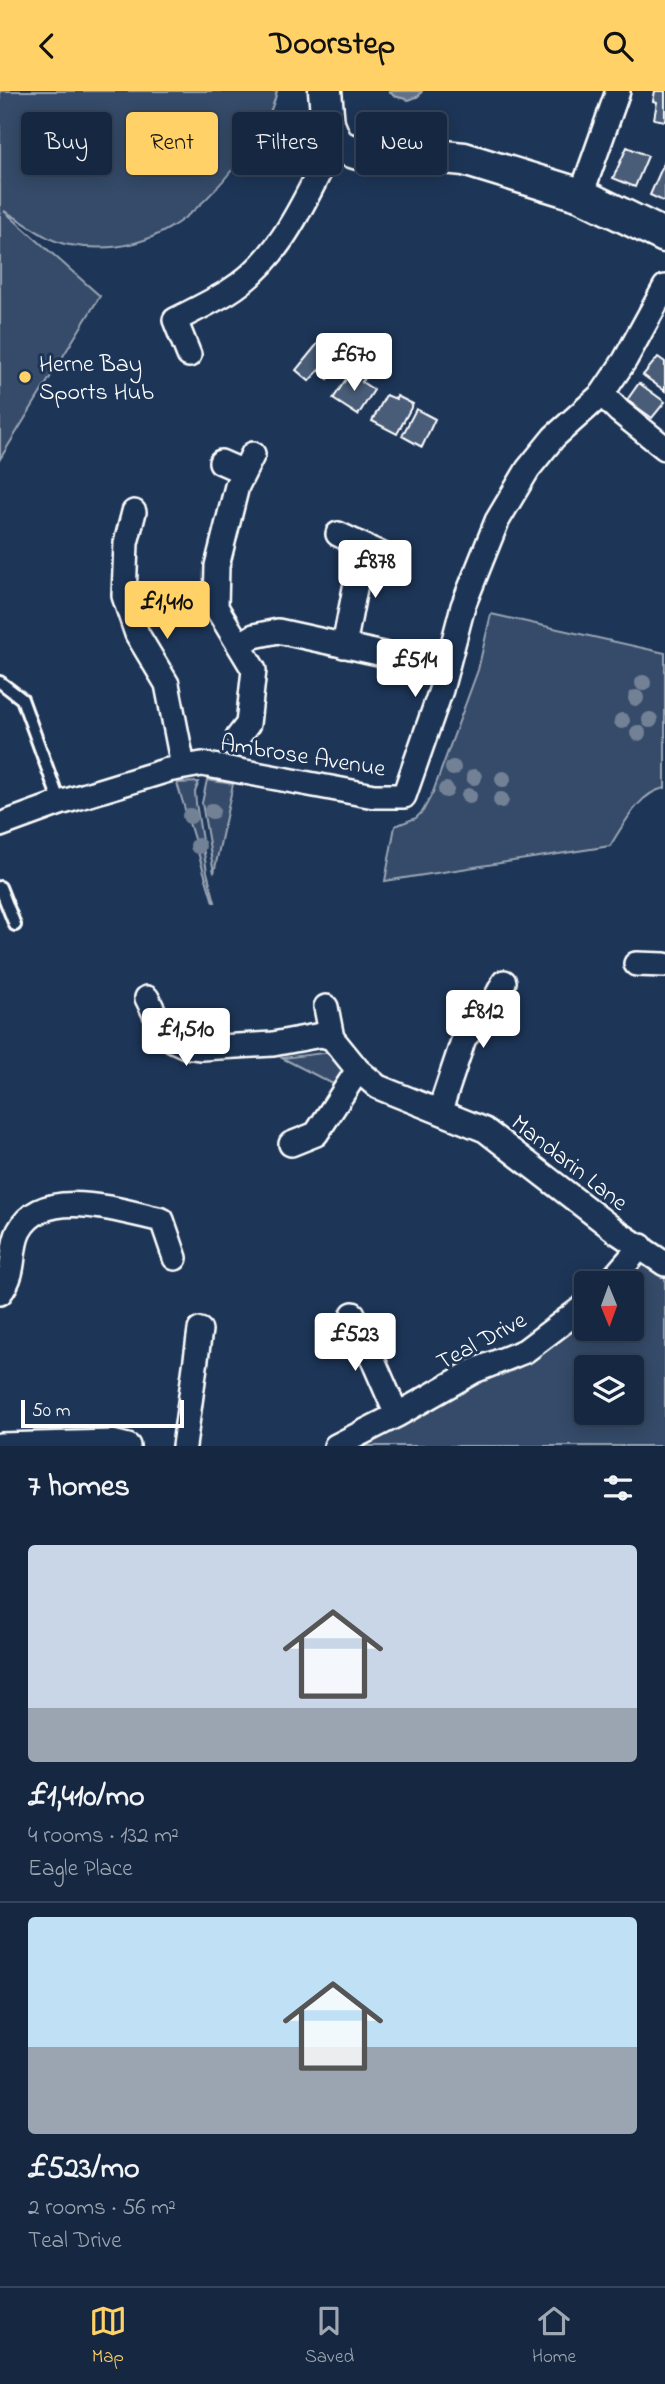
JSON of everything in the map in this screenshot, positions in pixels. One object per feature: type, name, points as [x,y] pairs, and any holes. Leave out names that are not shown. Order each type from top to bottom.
[{"type":"street","points":[[325,91],[328,112]]},
{"type":"street","points":[[581,195],[618,91]]},
{"type":"street","points":[[342,148],[358,153],[464,159],[581,195],[665,236]]},
{"type":"street","points":[[189,355],[176,320],[229,291],[268,256],[287,234],[313,175]]},
{"type":"street","name":"Ambrose Avenue","points":[[0,825],[60,803],[183,767],[202,764],[374,796],[404,796],[447,668],[463,606],[497,521],[528,469],[554,437],[602,394],[625,361],[665,287]]},
{"type":"street","points":[[602,394],[665,448]]},
{"type":"street","points":[[221,462],[248,463],[237,486],[217,566],[216,607],[254,670],[248,724],[238,737]]},
{"type":"street","points":[[134,512],[126,543],[124,596],[137,634],[167,684],[183,767]]},
{"type":"street","points":[[338,534],[388,558]]},
{"type":"street","points":[[344,646],[363,546]]},
{"type":"street","points":[[239,645],[254,636],[278,631],[447,668]]},
{"type":"street","points":[[636,964],[665,965]]},
{"type":"street","points":[[440,1110],[464,1038],[489,1011],[504,982]]},
{"type":"street","points":[[147,998],[164,1032],[186,1046],[201,1048],[273,1044],[321,1035],[332,1038]]},
{"type":"street","name":"Mandarin Lane","points":[[326,1007],[332,1038],[358,1070],[378,1087],[485,1130],[617,1232],[665,1264]]},
{"type":"street","points":[[291,1144],[316,1133],[358,1070]]},
{"type":"street","points":[[0,1293],[12,1271],[18,1233],[25,1223],[36,1215],[60,1205],[80,1203],[162,1220],[175,1258]]},
{"type":"street","points":[[619,1271],[641,1246]]},
{"type":"street","points":[[353,1314],[397,1415]]},
{"type":"street","name":"Teal Drive","points":[[336,1446],[474,1371],[525,1351],[574,1314]]},
{"type":"street","points":[[184,1446],[200,1330]]},
{"type":"street","points":[[0,1445],[112,1442],[128,1446]]},
{"type":"lane","points":[[0,682],[22,699],[60,803]]},
{"type":"lane","points":[[0,887],[15,925]]},
{"type":"shaded area","points":[[0,91],[277,91],[270,112],[232,112],[232,169],[208,198],[189,214],[148,239],[98,248],[70,245],[44,235],[4,211],[100,296],[0,459]]},
{"type":"shaded area","points":[[389,91],[422,91],[419,96],[409,100],[394,96]]},
{"type":"shaded area","points":[[491,614],[665,653],[665,788],[647,796],[640,803],[610,846],[385,881],[395,826],[416,818],[433,792],[478,670]]},
{"type":"shaded area","points":[[207,780],[233,784],[214,873],[202,803]]},
{"type":"shaded area","points":[[199,782],[195,792],[196,803],[207,872],[215,902],[177,783]]},
{"type":"shaded area","points":[[331,1052],[349,1065],[341,1088],[282,1058]]},
{"type":"shaded area","points":[[665,1258],[665,1446],[358,1446],[492,1373],[500,1376],[523,1365],[574,1327],[574,1341],[644,1341],[644,1271],[630,1271],[636,1266],[644,1265],[657,1269]]},
{"type":"building","points":[[655,91],[665,91],[665,121],[654,119],[657,102],[653,101]]},
{"type":"building","points":[[627,147],[648,156],[635,187],[613,178]]},
{"type":"building","points":[[665,164],[665,202],[650,195]]},
{"type":"building","points":[[319,342],[343,363],[328,379],[319,370],[309,381],[296,370]]},
{"type":"building","points":[[658,357],[665,362],[665,391],[643,375]]},
{"type":"building","points":[[352,370],[365,378],[362,382],[374,390],[358,415],[333,399]]},
{"type":"building","points":[[639,383],[665,402],[652,418],[627,400]]},
{"type":"building","points":[[386,395],[396,399],[397,396],[413,404],[397,434],[372,421]]},
{"type":"building","points":[[416,409],[435,419],[422,447],[402,436]]},
{"type":"place","name":"Herne Bay Sports Hub","points":[[25,377]]}]
